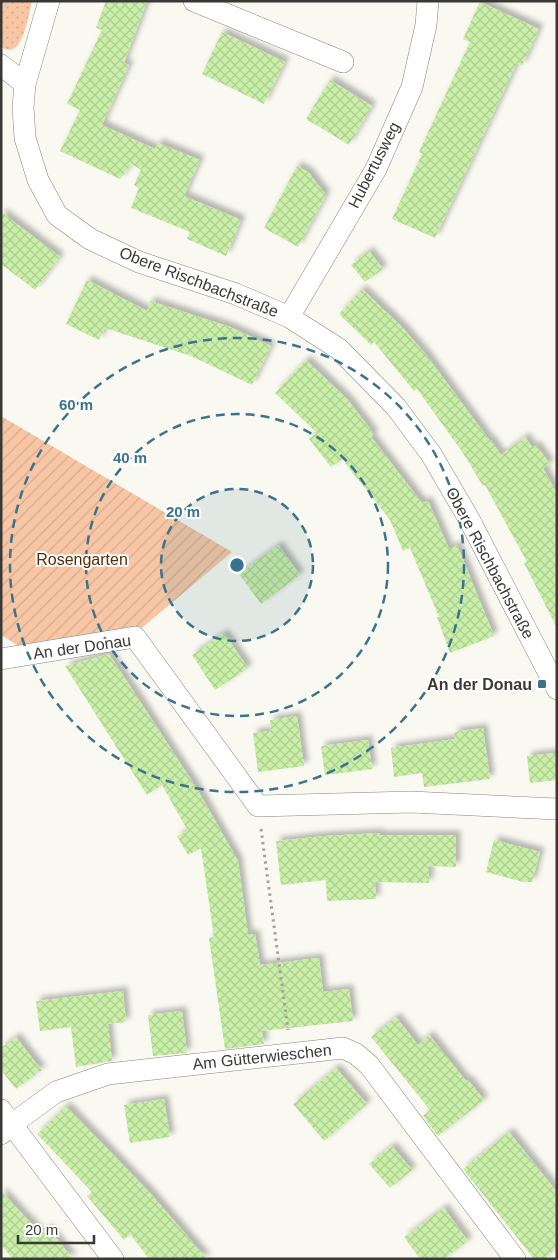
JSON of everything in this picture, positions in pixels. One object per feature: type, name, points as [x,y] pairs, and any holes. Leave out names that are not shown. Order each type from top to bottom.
[{"type":"street","name":"Obere Rischbachstraße","points":[[49,1],[25,84],[23,107],[25,138],[38,180],[57,215],[90,239],[139,262],[236,294],[288,317],[339,349],[396,407],[432,454],[469,519],[557,689]]},
{"type":"street","points":[[194,1],[343,62]]},
{"type":"street","name":"Hubertusweg","points":[[288,317],[376,169],[412,87],[426,25],[428,1]]},
{"type":"street","points":[[1,64],[25,84]]},
{"type":"street","name":"An der Donau","points":[[1,659],[135,636],[258,806]]},
{"type":"street","points":[[258,806],[411,802],[557,808]]},
{"type":"street","name":"Am Gütterwieschen","points":[[4,1123],[56,1092],[108,1074],[343,1048],[356,1054],[369,1065],[515,1259]]},
{"type":"street","points":[[4,1123],[113,1259]]},
{"type":"path","points":[[258,806],[291,1053]]},
{"type":"green space","points":[[1,1],[32,1],[20,42],[11,50],[1,47]]},
{"type":"green space","name":"Rosengarten","points":[[1,416],[232,552],[137,632],[28,652],[1,635]]},
{"type":"building","points":[[106,1],[147,1],[124,63],[129,65],[102,125],[155,149],[158,143],[200,160],[184,196],[241,220],[226,256],[187,239],[190,232],[131,208],[139,188],[134,185],[141,170],[132,164],[120,179],[60,151],[80,110],[67,104],[102,30],[96,28]]},
{"type":"building","points":[[480,2],[539,29],[522,66],[517,63],[435,238],[392,219],[422,154],[419,152],[470,42],[463,39]]},
{"type":"building","points":[[222,32],[285,62],[264,104],[202,74]]},
{"type":"building","points":[[330,80],[372,106],[349,145],[306,119]]},
{"type":"building","points":[[297,166],[308,172],[326,195],[298,247],[264,228]]},
{"type":"building","points":[[1,212],[60,257],[35,290],[1,264]]},
{"type":"building","points":[[369,251],[383,269],[365,282],[351,265]]},
{"type":"building","points":[[87,280],[147,311],[150,301],[230,327],[271,346],[252,385],[191,356],[105,328],[99,340],[66,324]]},
{"type":"building","points":[[362,289],[403,328],[427,356],[501,455],[525,437],[532,447],[536,445],[550,464],[543,468],[557,494],[557,628],[524,563],[527,562],[485,485],[483,486],[463,453],[417,389],[414,391],[374,342],[371,345],[339,314]]},
{"type":"building","points":[[306,360],[348,400],[374,434],[371,437],[422,503],[428,501],[449,549],[457,545],[494,636],[450,653],[437,617],[439,617],[410,548],[403,551],[390,520],[342,459],[331,467],[309,439],[317,433],[275,393]]},
{"type":"building","points":[[278,545],[300,575],[261,604],[239,574]]},
{"type":"building","points":[[224,633],[248,668],[215,690],[192,655]]},
{"type":"building","points":[[109,654],[197,789],[238,861],[248,935],[255,934],[260,965],[319,958],[323,992],[349,989],[353,1021],[262,1031],[264,1044],[225,1049],[209,938],[214,937],[201,848],[188,855],[177,836],[188,831],[162,785],[147,795],[65,666]]},
{"type":"building","points":[[297,716],[304,766],[258,772],[253,733],[271,731],[270,720]]},
{"type":"building","points":[[483,728],[490,779],[424,787],[422,773],[394,777],[391,748],[455,739],[454,732]]},
{"type":"building","points":[[368,740],[372,769],[325,775],[321,746]]},
{"type":"building","points":[[555,753],[557,780],[530,783],[527,756]]},
{"type":"building","points":[[379,833],[380,835],[456,835],[456,867],[429,866],[429,883],[375,882],[376,899],[327,901],[326,880],[281,885],[276,841]]},
{"type":"building","points":[[494,840],[540,852],[532,882],[523,882],[486,872]]},
{"type":"building","points":[[123,991],[126,1022],[108,1024],[112,1061],[76,1067],[71,1027],[40,1031],[36,1001]]},
{"type":"building","points":[[182,1011],[187,1053],[153,1056],[148,1015]]},
{"type":"building","points":[[396,1017],[418,1045],[429,1035],[484,1100],[438,1136],[423,1116],[430,1110],[371,1037]]},
{"type":"building","points":[[16,1037],[42,1071],[33,1072],[36,1074],[16,1089],[1,1070],[1,1048]]},
{"type":"building","points":[[336,1068],[367,1104],[324,1141],[293,1104]]},
{"type":"building","points":[[164,1099],[170,1137],[130,1143],[124,1105]]},
{"type":"building","points":[[66,1106],[151,1194],[207,1259],[149,1259],[130,1234],[124,1240],[87,1196],[92,1192],[37,1134]]},
{"type":"building","points":[[509,1132],[557,1192],[557,1248],[544,1259],[534,1259],[463,1169]]},
{"type":"building","points":[[392,1146],[412,1170],[390,1188],[369,1164]]},
{"type":"building","points":[[1,1191],[41,1234],[48,1228],[73,1259],[13,1259],[1,1245]]},
{"type":"building","points":[[444,1208],[468,1241],[444,1259],[420,1259],[404,1237]]},
{"type":"place","name":"An der Donau","points":[[542,684]]}]
